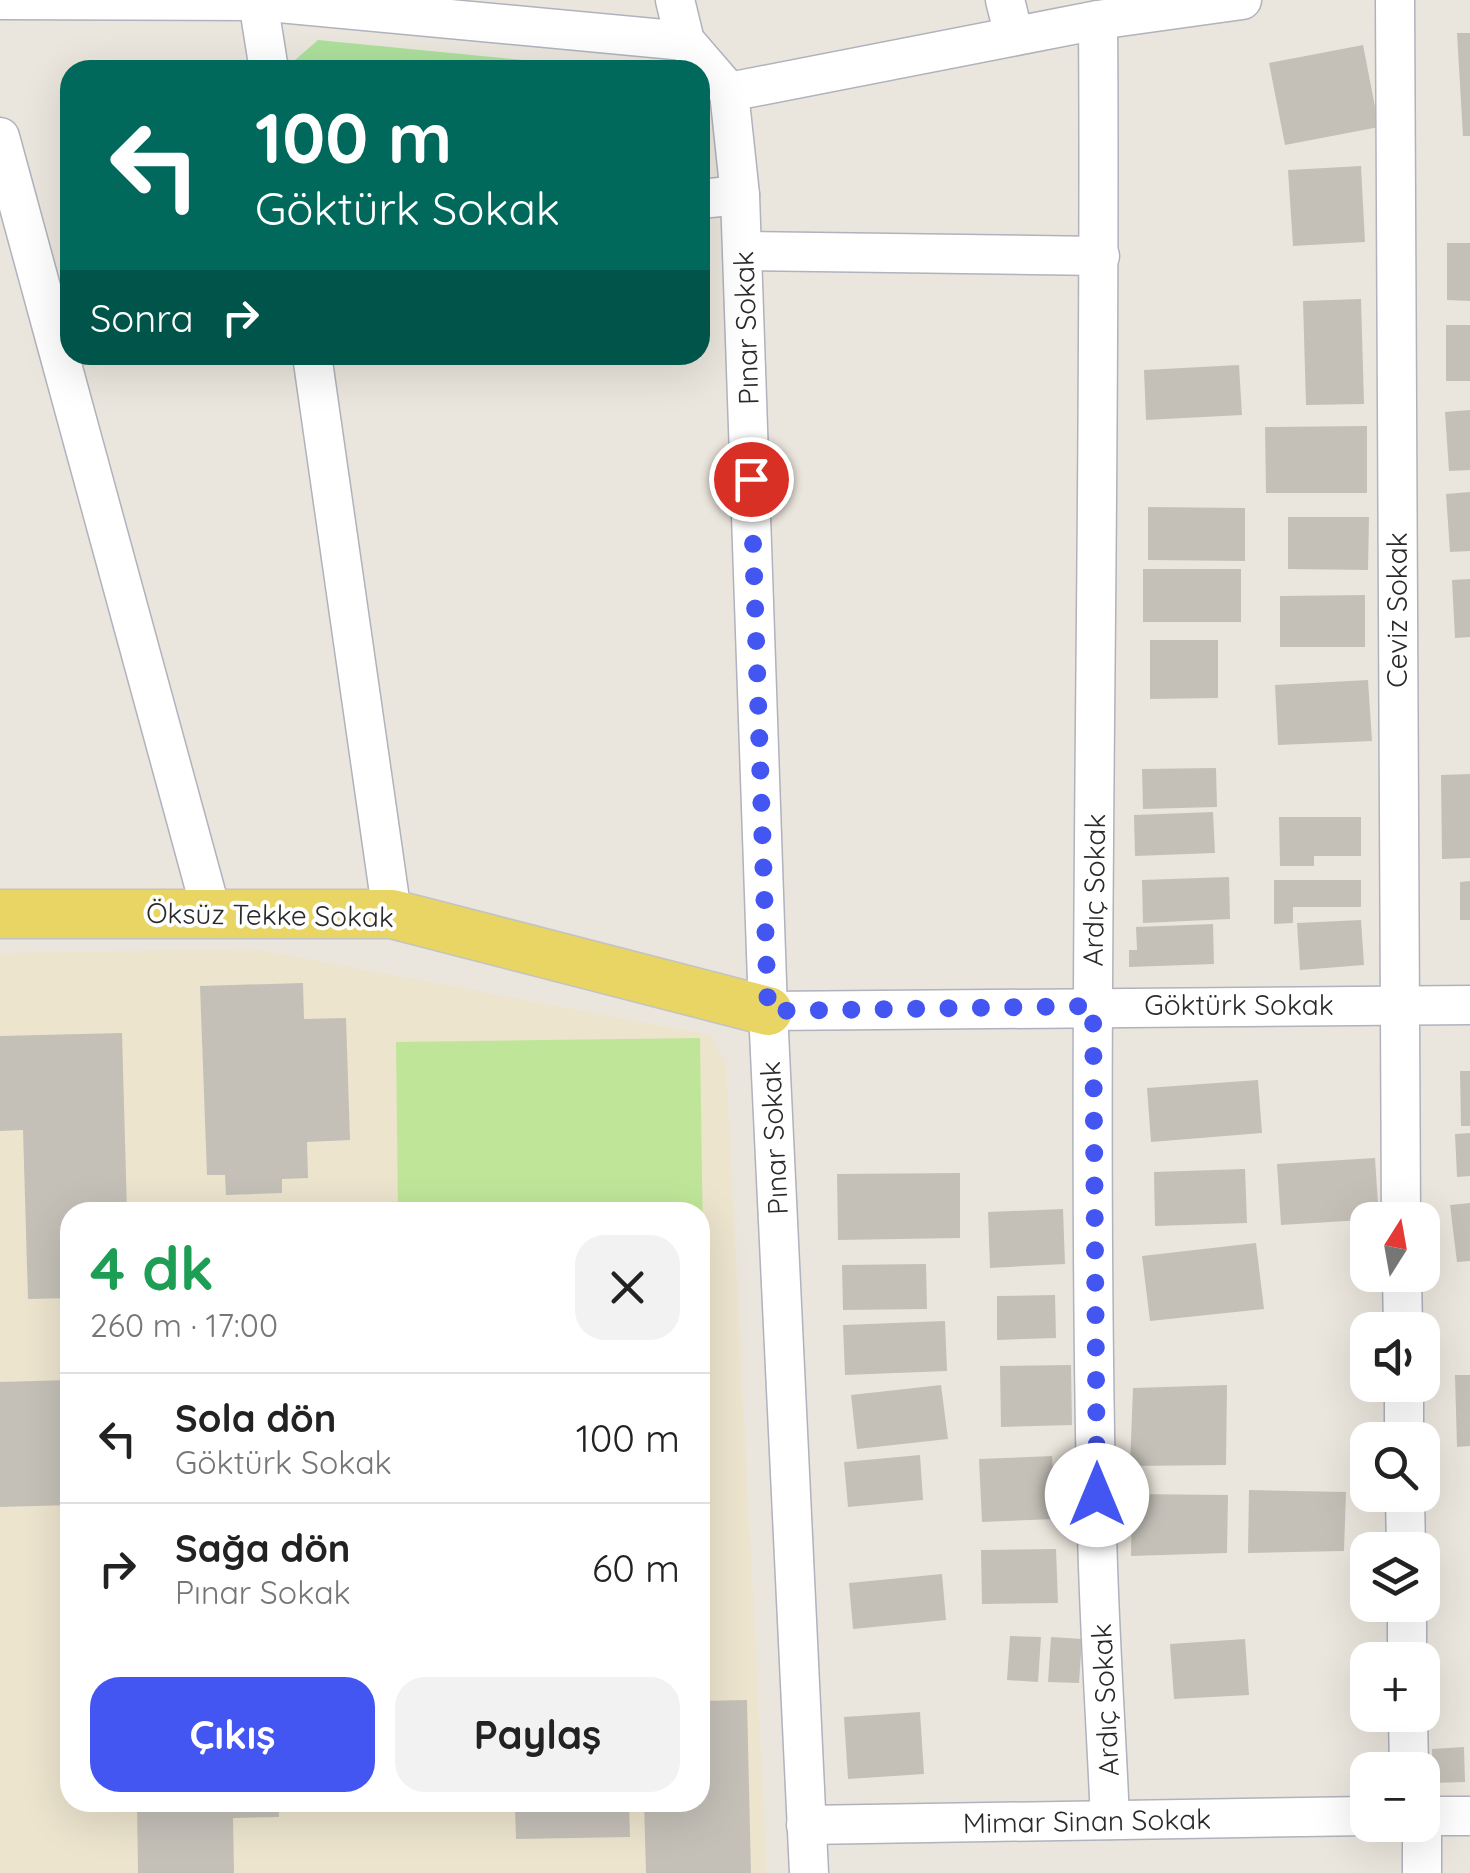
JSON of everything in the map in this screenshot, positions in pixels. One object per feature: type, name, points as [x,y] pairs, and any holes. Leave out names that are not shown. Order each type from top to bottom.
[{"type":"main road","name":"Öksüz Tekke Sokak","points":[[0,914],[392,914],[768,1011]]},
{"type":"street","points":[[0,0],[243,1],[686,42]]},
{"type":"street","points":[[675,0],[686,42],[701,60]]},
{"type":"street","points":[[710,70],[729,92],[1009,18],[1098,20],[1242,0]]},
{"type":"street","name":"Ceviz Sokak","points":[[1395,0],[1401,1202]]},
{"type":"street","points":[[243,1],[265,60]]},
{"type":"street","name":"Ardıç Sokak","points":[[1098,20],[1100,256],[1093,1006],[1097,1532],[1110,1820]]},
{"type":"street","name":"Pınar Sokak","points":[[729,92],[744,250],[768,1011],[809,1873]]},
{"type":"street","points":[[0,137],[60,358]]},
{"type":"street","points":[[710,198],[740,196]]},
{"type":"street","points":[[744,250],[1100,256]]},
{"type":"street","points":[[62,365],[210,911]]},
{"type":"street","points":[[313,365],[392,914]]},
{"type":"street","name":"Göktürk Sokak","points":[[768,1011],[1470,1005]]},
{"type":"street","name":"Mimar Sinan Sokak","points":[[806,1825],[1350,1816]]},
{"type":"street","points":[[1440,1816],[1470,1816]]},
{"type":"street","points":[[1422,1842],[1422,1873]]},
{"type":"shaded area","points":[[255,949],[711,1035],[726,1065],[767,1873],[0,1873],[0,953]]},
{"type":"green space","points":[[318,40],[523,60],[295,60]]},
{"type":"green space","points":[[700,1038],[702,1202],[398,1202],[396,1042]]},
{"type":"building","points":[[1457,33],[1470,33],[1470,136],[1463,136]]},
{"type":"building","points":[[1363,45],[1379,127],[1285,145],[1269,63]]},
{"type":"building","points":[[1361,166],[1365,242],[1293,246],[1288,170]]},
{"type":"building","points":[[1447,243],[1470,243],[1470,301],[1447,300]]},
{"type":"building","points":[[1361,299],[1364,404],[1306,405],[1303,301]]},
{"type":"building","points":[[1446,325],[1470,325],[1470,381],[1446,381]]},
{"type":"building","points":[[1239,365],[1242,415],[1146,420],[1144,370]]},
{"type":"building","points":[[1470,410],[1470,470],[1449,471],[1445,412]]},
{"type":"building","points":[[1367,426],[1367,493],[1266,493],[1265,427]]},
{"type":"building","points":[[1470,492],[1470,551],[1450,552],[1446,494]]},
{"type":"building","points":[[1148,507],[1245,508],[1245,561],[1148,560]]},
{"type":"building","points":[[1288,517],[1369,517],[1368,570],[1288,569]]},
{"type":"building","points":[[1143,569],[1241,569],[1241,622],[1143,622]]},
{"type":"building","points":[[1470,579],[1470,637],[1455,638],[1452,580]]},
{"type":"building","points":[[1365,595],[1365,647],[1280,647],[1280,596]]},
{"type":"building","points":[[1150,640],[1218,640],[1218,698],[1150,699]]},
{"type":"building","points":[[1368,680],[1372,741],[1278,745],[1275,685]]},
{"type":"building","points":[[1216,768],[1217,807],[1143,809],[1142,769]]},
{"type":"building","points":[[1470,774],[1470,858],[1442,859],[1441,775]]},
{"type":"building","points":[[1213,812],[1215,853],[1135,856],[1134,815]]},
{"type":"building","points":[[1279,817],[1361,817],[1361,856],[1314,856],[1314,866],[1280,866]]},
{"type":"building","points":[[1229,877],[1230,919],[1143,923],[1142,880]]},
{"type":"building","points":[[1274,880],[1361,880],[1361,907],[1293,907],[1293,923],[1274,924]]},
{"type":"building","points":[[1470,881],[1470,920],[1460,920],[1460,882]]},
{"type":"building","points":[[1361,920],[1364,965],[1300,970],[1297,923]]},
{"type":"building","points":[[1213,924],[1214,964],[1129,967],[1129,950],[1137,950],[1136,927]]},
{"type":"building","points":[[303,983],[304,1019],[346,1018],[350,1140],[307,1142],[308,1178],[282,1179],[282,1193],[226,1195],[225,1175],[207,1175],[200,986]]},
{"type":"building","points":[[122,1033],[127,1202],[60,1202],[60,1298],[28,1299],[23,1130],[0,1131],[0,1036]]},
{"type":"building","points":[[1460,1071],[1470,1071],[1470,1126],[1461,1126]]},
{"type":"building","points":[[1258,1080],[1262,1133],[1151,1142],[1147,1088]]},
{"type":"building","points":[[1470,1133],[1470,1176],[1457,1177],[1455,1134]]},
{"type":"building","points":[[1375,1158],[1378,1202],[1350,1202],[1350,1221],[1281,1225],[1277,1164]]},
{"type":"building","points":[[1245,1169],[1247,1223],[1155,1226],[1154,1172]]},
{"type":"building","points":[[960,1173],[960,1238],[838,1240],[837,1174]]},
{"type":"building","points":[[1470,1203],[1470,1261],[1457,1262],[1450,1205]]},
{"type":"building","points":[[1063,1209],[1065,1264],[990,1268],[988,1212]]},
{"type":"building","points":[[1256,1243],[1264,1309],[1150,1321],[1142,1256]]},
{"type":"building","points":[[926,1264],[927,1309],[843,1310],[842,1265]]},
{"type":"building","points":[[1055,1295],[1056,1338],[997,1340],[997,1296]]},
{"type":"building","points":[[945,1321],[947,1371],[845,1375],[843,1325]]},
{"type":"building","points":[[1071,1365],[1072,1425],[1001,1427],[1000,1366]]},
{"type":"building","points":[[1455,1375],[1470,1375],[1470,1446],[1457,1447]]},
{"type":"building","points":[[60,1380],[60,1505],[0,1507],[0,1382]]},
{"type":"building","points":[[941,1385],[948,1439],[857,1449],[851,1395]]},
{"type":"building","points":[[1227,1385],[1226,1465],[1130,1466],[1133,1388]]},
{"type":"building","points":[[920,1455],[923,1500],[848,1507],[844,1462]]},
{"type":"building","points":[[1052,1456],[1056,1519],[982,1522],[979,1459]]},
{"type":"building","points":[[1249,1490],[1346,1492],[1344,1551],[1248,1553]]},
{"type":"building","points":[[1132,1494],[1228,1495],[1227,1553],[1131,1556]]},
{"type":"building","points":[[1056,1549],[1058,1603],[982,1604],[981,1550]]},
{"type":"building","points":[[942,1574],[946,1620],[853,1629],[849,1583]]},
{"type":"building","points":[[1010,1636],[1041,1637],[1038,1682],[1007,1680]]},
{"type":"building","points":[[1051,1637],[1082,1639],[1079,1683],[1048,1682]]},
{"type":"building","points":[[1245,1639],[1249,1695],[1174,1699],[1170,1644]]},
{"type":"building","points":[[747,1700],[751,1873],[646,1873],[644,1812],[710,1812],[710,1701]]},
{"type":"building","points":[[920,1712],[924,1774],[848,1779],[844,1717]]},
{"type":"building","points":[[1464,1747],[1465,1782],[1440,1783],[1440,1752],[1432,1749]]},
{"type":"building","points":[[137,1812],[279,1812],[279,1817],[233,1818],[234,1873],[138,1873]]},
{"type":"building","points":[[515,1812],[629,1812],[630,1837],[516,1839]]},
{"type":"route","points":[[751,479],[768,1011],[1093,1006],[1097,1495]]}]
